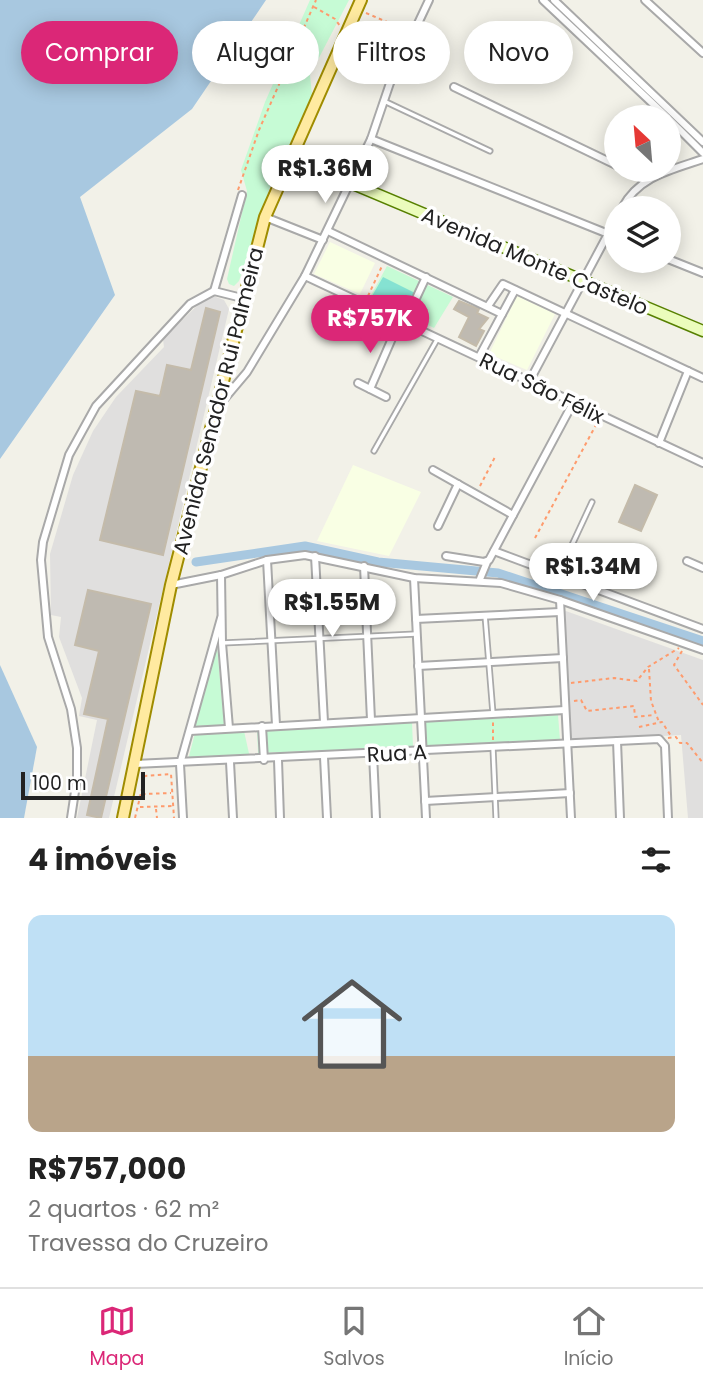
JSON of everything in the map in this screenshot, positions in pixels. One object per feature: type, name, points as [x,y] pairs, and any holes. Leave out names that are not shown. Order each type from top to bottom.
[{"type":"main road","name":"Avenida Senador Rui Palmeira","points":[[351,21],[359,4]]},
{"type":"main road","name":"Avenida Senador Rui Palmeira","points":[[123,818],[171,585],[242,298],[265,217],[333,62]]},
{"type":"street","points":[[419,21],[429,0]]},
{"type":"street","points":[[543,0],[654,105]]},
{"type":"street","points":[[549,7],[554,0],[703,142]]},
{"type":"street","points":[[645,0],[703,53]]},
{"type":"street","points":[[216,409],[247,372],[305,276],[371,139],[391,84]]},
{"type":"street","points":[[454,87],[604,159]]},
{"type":"street","points":[[681,131],[703,153]]},
{"type":"street","points":[[371,139],[604,232]]},
{"type":"street","name":"Avenida Monte Castelo","points":[[291,158],[703,331]]},
{"type":"street","points":[[681,167],[703,159]]},
{"type":"street","points":[[628,196],[644,182]]},
{"type":"street","points":[[214,291],[242,195]]},
{"type":"street","points":[[265,217],[323,240]]},
{"type":"street","points":[[328,231],[502,314]]},
{"type":"street","points":[[530,382],[604,242]]},
{"type":"street","points":[[681,264],[703,273]]},
{"type":"street","name":"Rua São Félix","points":[[305,276],[703,463]]},
{"type":"street","points":[[370,389],[426,277]]},
{"type":"street","points":[[488,306],[501,284],[703,378]]},
{"type":"street","points":[[478,357],[515,290]]},
{"type":"street","points":[[71,818],[77,778],[77,748],[71,709],[48,637],[41,560],[43,542],[69,455],[92,411],[112,385],[190,304],[214,291],[242,298]]},
{"type":"street","points":[[659,443],[688,371]]},
{"type":"street","points":[[358,383],[386,397]]},
{"type":"street","points":[[484,569],[573,403]]},
{"type":"street","points":[[433,470],[513,515]]},
{"type":"street","points":[[438,526],[458,484]]},
{"type":"street","points":[[494,551],[703,629]]},
{"type":"street","points":[[171,585],[221,575],[267,560],[293,555],[315,556],[414,578],[484,569]]},
{"type":"street","points":[[315,556],[324,723]]},
{"type":"street","points":[[446,556],[560,600],[703,650]]},
{"type":"street","points":[[267,560],[276,725]]},
{"type":"street","points":[[687,561],[703,568]]},
{"type":"street","points":[[364,566],[371,720]]},
{"type":"street","points":[[221,575],[222,643],[229,728]]},
{"type":"street","points":[[414,578],[426,818]]},
{"type":"street","points":[[560,600],[571,818]]},
{"type":"street","points":[[416,619],[560,612]]},
{"type":"street","points":[[183,818],[180,764],[221,618]]},
{"type":"street","points":[[418,666],[563,658]]},
{"type":"street","points":[[190,731],[565,710]]},
{"type":"street","points":[[262,726],[264,760]]},
{"type":"street","points":[[659,739],[665,746],[667,818]]},
{"type":"street","name":"Rua A","points":[[135,765],[659,739]]},
{"type":"street","points":[[617,741],[620,818]]},
{"type":"street","points":[[373,754],[376,818]]},
{"type":"street","points":[[324,757],[327,818]]},
{"type":"street","points":[[278,760],[280,818]]},
{"type":"street","points":[[230,762],[233,818]]},
{"type":"street","points":[[425,801],[570,793]]},
{"type":"lane","points":[[384,101],[489,151]]},
{"type":"lane","points":[[374,451],[438,338]]},
{"type":"lane","points":[[557,576],[592,502]]},
{"type":"lane","points":[[485,615],[493,714]]},
{"type":"lane","points":[[222,643],[416,634]]},
{"type":"lane","points":[[493,748],[496,818]]},
{"type":"path","points":[[234,200],[259,130],[316,0]]},
{"type":"path","points":[[359,4],[390,21]]},
{"type":"path","points":[[313,6],[335,21]]},
{"type":"path","points":[[364,303],[386,258]]},
{"type":"path","name":"Rua São Félix","points":[[536,538],[598,422]]},
{"type":"path","points":[[476,493],[495,457]]},
{"type":"path","points":[[564,684],[585,679],[637,681],[649,667],[685,644]]},
{"type":"path","points":[[685,644],[674,665],[703,705]]},
{"type":"path","points":[[649,667],[654,715],[672,737]]},
{"type":"path","points":[[565,701],[581,700],[587,711],[634,706],[635,717],[654,715]]},
{"type":"path","points":[[493,714],[493,748]]},
{"type":"path","points":[[639,727],[659,722]]},
{"type":"path","points":[[659,739],[672,737],[687,743],[703,763]]},
{"type":"path","points":[[135,818],[145,776],[172,774],[174,818]]},
{"type":"path","points":[[141,794],[173,793]]},
{"type":"path","points":[[138,807],[174,806]]},
{"type":"path","points":[[156,807],[157,818]]},
{"type":"shaded area","points":[[0,0],[266,0],[252,21],[192,21],[192,84],[209,84],[192,109],[80,197],[115,295],[0,459]]},
{"type":"shaded area","points":[[330,242],[375,263],[360,294],[314,274]]},
{"type":"shaded area","points":[[383,277],[417,294],[406,314],[372,296]]},
{"type":"shaded area","points":[[213,296],[224,300],[229,309],[109,818],[77,818],[97,720],[79,716],[82,698],[59,637],[61,617],[51,615],[50,554],[73,475],[93,431],[116,397],[164,347],[163,339],[204,299]]},
{"type":"shaded area","points":[[517,296],[555,314],[527,370],[489,354]]},
{"type":"shaded area","points":[[353,465],[421,492],[389,556],[317,541]]},
{"type":"shaded area","points":[[563,610],[703,660],[703,818],[688,818],[681,735],[570,741]]},
{"type":"shaded area","points":[[0,665],[37,747],[24,818],[0,818]]},
{"type":"green space","points":[[310,0],[349,0],[338,21],[333,21],[333,31],[319,58],[319,21],[301,21]]},
{"type":"green space","points":[[273,84],[311,84],[312,95],[270,187],[239,281],[234,286],[229,284],[227,279],[247,191],[241,170]]},
{"type":"green space","points":[[387,266],[453,297],[434,328],[370,297]]},
{"type":"green space","points":[[217,645],[224,725],[193,726]]},
{"type":"green space","points":[[558,715],[560,740],[425,746],[423,722]]},
{"type":"green space","points":[[412,722],[413,747],[258,753],[257,730]]},
{"type":"green space","points":[[244,731],[250,758],[188,760],[195,733]]},
{"type":"building","points":[[459,301],[479,309],[477,313],[488,318],[479,329],[484,331],[476,346],[459,337],[469,317],[454,309]]},
{"type":"building","points":[[206,308],[220,312],[163,555],[100,540],[136,391],[160,396],[167,365],[191,370]]},
{"type":"building","points":[[635,485],[657,495],[641,531],[619,522]]},
{"type":"building","points":[[88,590],[151,604],[101,818],[87,815],[108,719],[84,714],[99,651],[75,645]]},
{"type":"waterway","points":[[569,19],[639,85]]},
{"type":"waterway","points":[[682,126],[703,147]]},
{"type":"waterway","points":[[196,562],[305,546],[378,562],[498,573],[703,641]]}]
